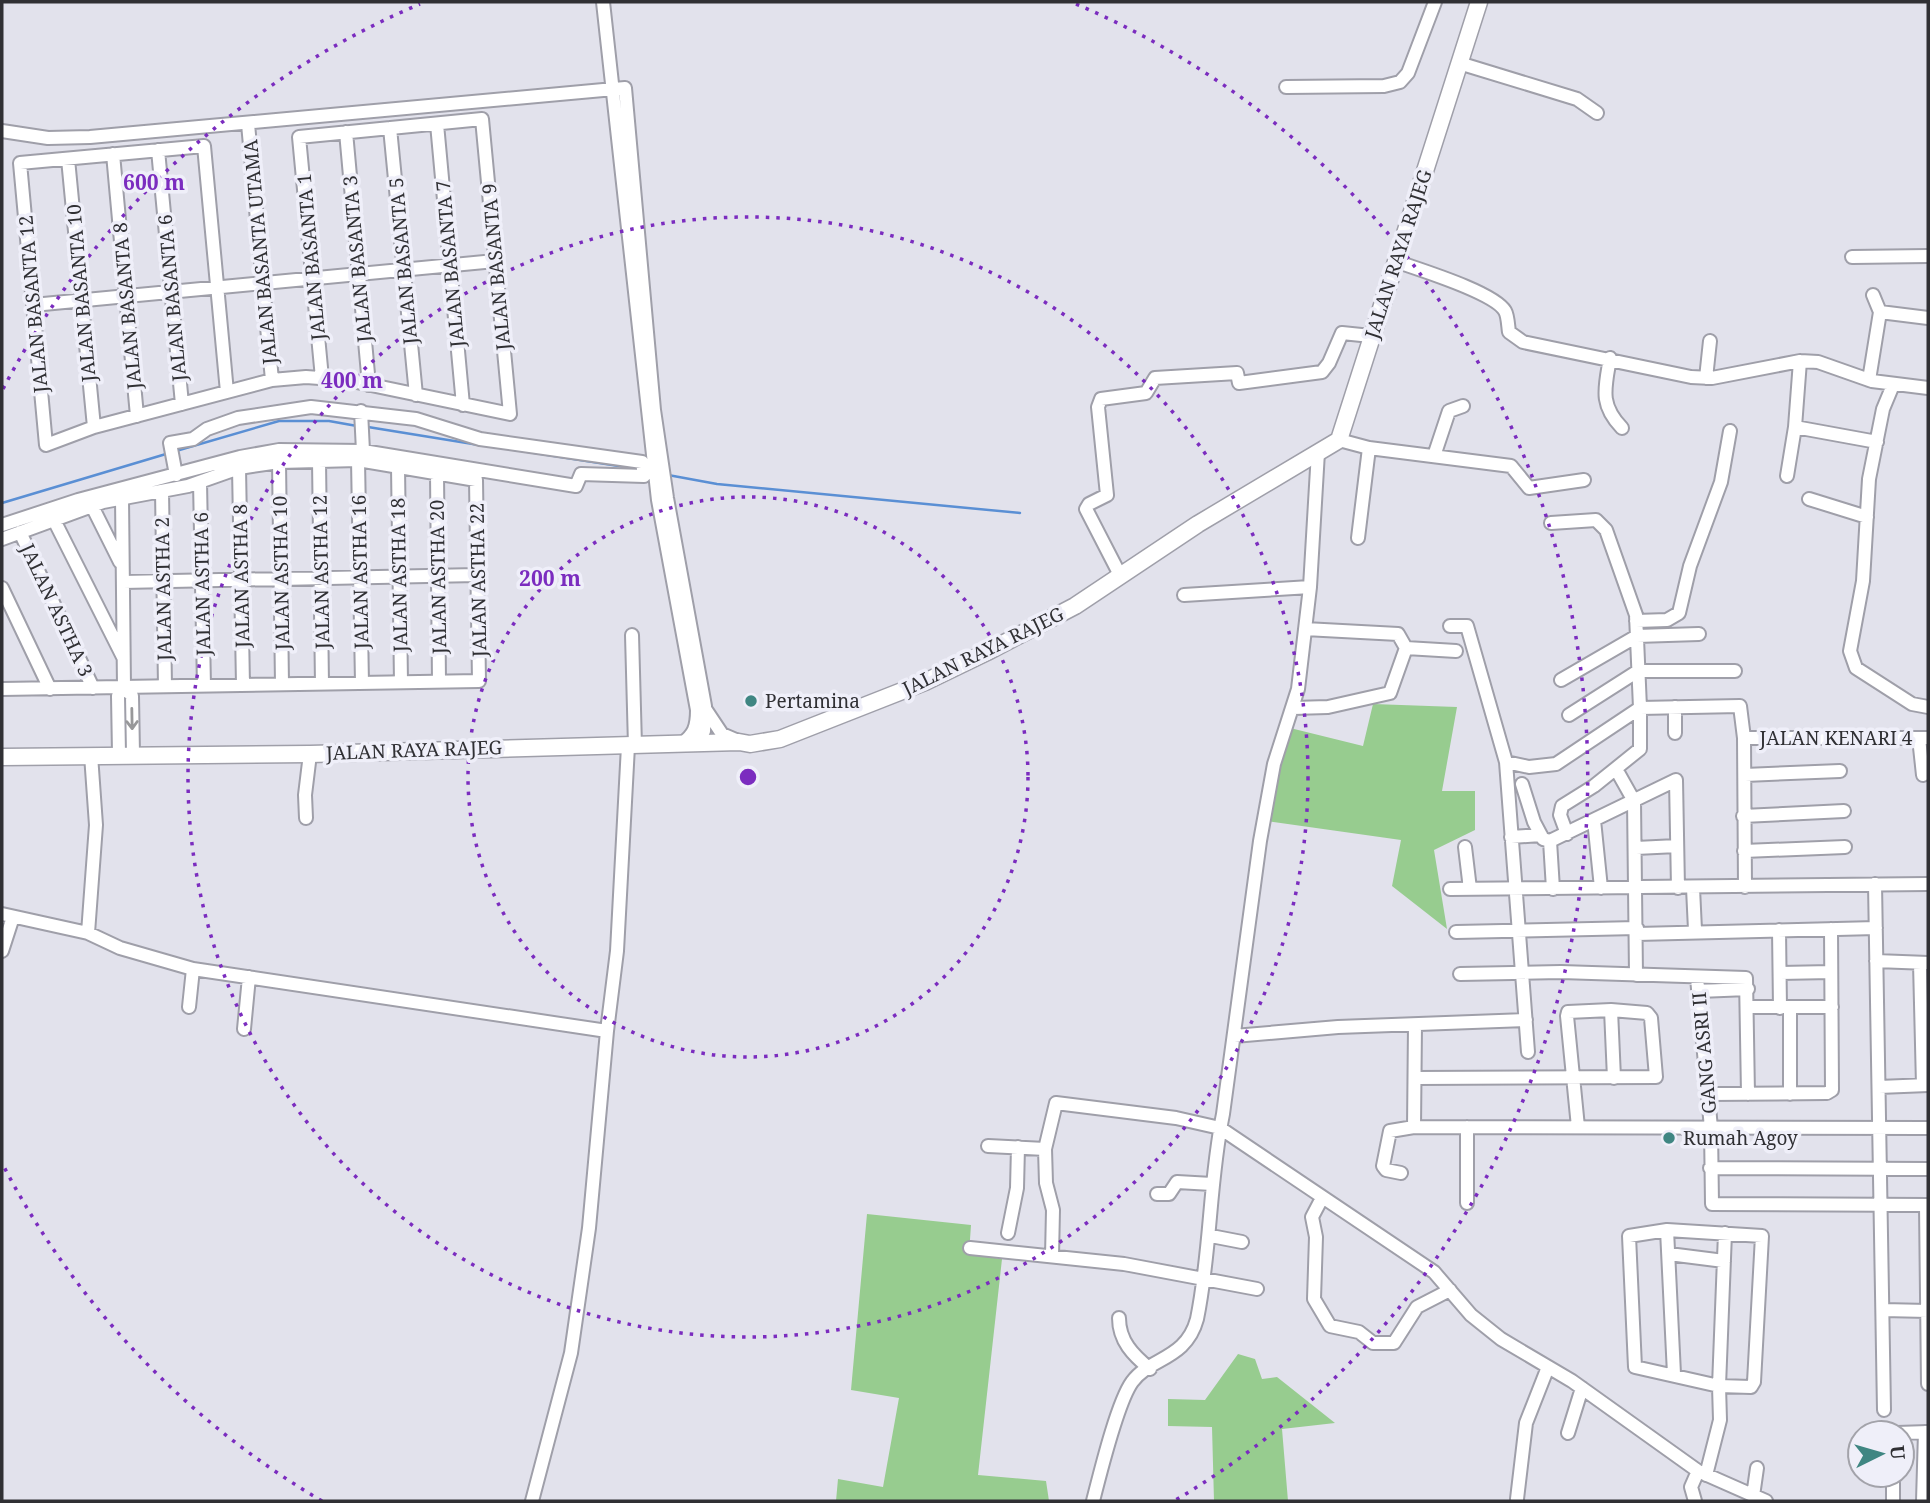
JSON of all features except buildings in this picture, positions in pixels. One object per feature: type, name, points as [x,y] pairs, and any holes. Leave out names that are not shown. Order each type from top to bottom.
[{"type":"main road","name":"JALAN RAYA RAJEG","points":[[2,757],[310,754],[739,742],[750,744],[780,739],[925,682],[1075,606],[1120,575],[1339,440],[1479,2]]},
{"type":"street","points":[[603,2],[658,500],[697,710],[692,736],[681,744]]},
{"type":"street","points":[[1286,87],[1384,86],[1400,82],[1408,74],[1436,2]]},
{"type":"street","points":[[1459,63],[1577,99],[1597,113]]},
{"type":"street","points":[[2,131],[48,138],[90,137],[625,88],[654,410],[705,706],[704,731],[698,744]]},
{"type":"street","name":"JALAN BASANTA 9","points":[[437,124],[482,120],[510,414],[463,404]]},
{"type":"street","name":"JALAN BASANTA UTAMA","points":[[248,124],[272,380]]},
{"type":"street","points":[[346,132],[437,124]]},
{"type":"street","name":"JALAN BASANTA 7","points":[[437,124],[463,404]]},
{"type":"street","name":"JALAN BASANTA 5","points":[[390,128],[416,394]]},
{"type":"street","name":"JALAN BASANTA 1","points":[[322,378],[299,137],[346,132]]},
{"type":"street","name":"JALAN BASANTA 3","points":[[346,132],[369,385]]},
{"type":"street","points":[[68,159],[204,146],[227,392]]},
{"type":"street","name":"JALAN BASANTA 6","points":[[158,150],[182,404]]},
{"type":"street","name":"JALAN BASANTA 8","points":[[113,155],[137,416]]},
{"type":"street","name":"JALAN BASANTA 12","points":[[68,159],[20,163],[46,444],[94,427]]},
{"type":"street","name":"JALAN BASANTA 10","points":[[68,159],[94,427]]},
{"type":"street","points":[[1852,257],[1928,256]]},
{"type":"street","points":[[33,305],[495,261]]},
{"type":"street","points":[[1395,261],[1448,279],[1500,305],[1506,312],[1509,332],[1523,342],[1706,378],[1800,362],[1818,362],[1842,368],[1869,380],[1928,388]]},
{"type":"street","points":[[1869,380],[1880,312],[1873,295]]},
{"type":"street","points":[[1880,312],[1928,318]]},
{"type":"street","points":[[1120,575],[1086,509],[1088,504],[1107,495],[1098,407],[1101,399],[1146,393],[1155,378],[1237,373],[1239,383],[1318,373],[1329,363],[1342,333],[1371,336]]},
{"type":"street","points":[[1706,378],[1710,341]]},
{"type":"street","points":[[1610,358],[1604,395],[1610,415],[1622,428]]},
{"type":"street","points":[[1787,476],[1795,427],[1800,362]]},
{"type":"street","points":[[94,427],[272,380],[322,378],[463,404]]},
{"type":"street","points":[[1893,385],[1883,409],[1869,480],[1863,580],[1850,651],[1852,662],[1912,704],[1928,707]]},
{"type":"street","points":[[1434,456],[1449,411],[1463,406]]},
{"type":"street","points":[[2,525],[78,500],[176,475],[240,457],[279,450],[360,456],[572,486],[578,484],[577,477],[580,474],[643,477],[643,469],[494,441],[416,419],[362,421],[311,407],[238,418],[207,429],[193,439],[170,443],[176,475]]},
{"type":"street","name":"JALAN ASTHA 16","points":[[362,421],[362,683]]},
{"type":"street","points":[[1795,427],[1877,442]]},
{"type":"street","points":[[1636,621],[1667,620],[1679,613],[1697,543],[1713,512],[1730,431]]},
{"type":"street","points":[[1339,440],[1369,448],[1514,468],[1529,488],[1584,480]]},
{"type":"street","points":[[1358,538],[1363,472],[1369,448]]},
{"type":"street","points":[[1093,1501],[1132,1382],[1180,1347],[1194,1330],[1205,1280],[1211,1236],[1212,1184],[1259,841],[1274,764],[1293,708],[1305,629],[1318,452]]},
{"type":"street","points":[[2,539],[92,506],[200,482],[239,468],[360,456],[398,467],[437,473]]},
{"type":"street","name":"JALAN ASTHA 12","points":[[319,461],[322,684]]},
{"type":"street","name":"JALAN ASTHA 10","points":[[279,463],[282,684]]},
{"type":"street","name":"JALAN ASTHA 18","points":[[398,467],[401,682]]},
{"type":"street","name":"JALAN ASTHA 8","points":[[239,468],[243,685]]},
{"type":"street","name":"JALAN ASTHA 22","points":[[437,473],[476,480],[479,681],[439,681]]},
{"type":"street","name":"JALAN ASTHA 20","points":[[437,473],[439,681]]},
{"type":"street","name":"JALAN ASTHA 6","points":[[200,482],[204,686]]},
{"type":"street","name":"JALAN ASTHA 2","points":[[162,491],[165,687]]},
{"type":"street","points":[[122,498],[124,687],[132,696],[126,754]]},
{"type":"street","points":[[1809,499],[1867,517]]},
{"type":"street","points":[[92,506],[123,567]]},
{"type":"street","points":[[54,520],[124,660]]},
{"type":"street","points":[[1551,523],[1596,520],[1602,523],[1636,621],[1637,636],[1640,749],[1562,806],[1560,815],[1567,834]]},
{"type":"street","name":"JALAN ASTHA 3","points":[[20,533],[93,688]]},
{"type":"street","points":[[123,582],[477,575]]},
{"type":"street","points":[[1184,595],[1310,587]]},
{"type":"street","points":[[2,588],[50,689]]},
{"type":"street","points":[[1450,626],[1467,626],[1506,762],[1528,1052]]},
{"type":"street","points":[[1293,708],[1328,707],[1390,693],[1406,648],[1398,634],[1305,629]]},
{"type":"street","points":[[1561,680],[1637,636],[1699,634]]},
{"type":"street","points":[[532,1501],[561,1397],[577,1320],[589,1228],[617,951],[632,746],[632,635]]},
{"type":"street","points":[[1406,648],[1456,651]]},
{"type":"street","points":[[1569,715],[1638,671],[1735,671]]},
{"type":"street","points":[[4,686],[50,689],[439,681]]},
{"type":"street","points":[[705,706],[722,734],[739,742]]},
{"type":"street","points":[[1506,762],[1529,767],[1556,764],[1640,708],[1740,706],[1744,738],[1745,887]]},
{"type":"street","points":[[1675,707],[1675,733]]},
{"type":"street","name":"JALAN KENARI 4","points":[[1744,738],[1924,738]]},
{"type":"street","points":[[1923,775],[1924,738]]},
{"type":"street","points":[[306,818],[305,794],[310,754]]},
{"type":"street","points":[[88,933],[96,825],[91,755]]},
{"type":"street","points":[[1616,769],[1634,801],[1636,975]]},
{"type":"street","points":[[1745,775],[1840,771]]},
{"type":"street","points":[[1511,837],[1546,838],[1567,834],[1676,780],[1678,888]]},
{"type":"street","points":[[1522,784],[1546,838],[1553,889]]},
{"type":"street","points":[[1743,816],[1844,811]]},
{"type":"street","points":[[1594,820],[1601,888]]},
{"type":"street","points":[[1636,848],[1677,846]]},
{"type":"street","points":[[1465,847],[1470,889]]},
{"type":"street","points":[[1744,852],[1845,847]]},
{"type":"street","points":[[1875,884],[1884,1410]]},
{"type":"street","points":[[1450,889],[1928,884]]},
{"type":"street","points":[[1693,888],[1695,930]]},
{"type":"street","points":[[2,951],[7,916],[88,933],[120,948],[193,969],[607,1031]]},
{"type":"street","points":[[1456,932],[1876,928]]},
{"type":"street","points":[[1707,1094],[1827,1093],[1833,1086],[1831,929]]},
{"type":"street","points":[[1779,930],[1790,1094]]},
{"type":"street","points":[[1876,961],[1924,963],[1926,1085],[1879,1087]]},
{"type":"street","points":[[189,1007],[193,969]]},
{"type":"street","points":[[1460,974],[1561,972],[1636,975],[1698,984],[1746,984],[1748,1094]]},
{"type":"street","points":[[1780,972],[1831,972]]},
{"type":"street","points":[[244,1029],[248,977]]},
{"type":"street","name":"GANG ASRI II","points":[[1698,984],[1711,1128],[1710,1200],[1715,1206],[1880,1205]]},
{"type":"street","points":[[1747,1007],[1832,1007]]},
{"type":"street","points":[[1611,1010],[1614,1078]]},
{"type":"street","points":[[1418,1078],[1574,1079],[1652,1077],[1657,1074],[1650,1015],[1611,1010],[1569,1011],[1567,1016],[1574,1079],[1578,1126]]},
{"type":"street","points":[[1234,1036],[1526,1020]]},
{"type":"street","points":[[1414,1127],[1418,1078],[1415,1025]]},
{"type":"street","points":[[1052,1256],[1053,1210],[1046,1183],[1045,1149],[1054,1106],[1059,1102],[1176,1118],[1220,1128],[1434,1272],[1484,1327],[1582,1388],[1702,1473],[1766,1501]]},
{"type":"street","points":[[1466,1203],[1467,1127]]},
{"type":"street","points":[[1401,1173],[1386,1170],[1383,1166],[1390,1131],[1395,1128],[1928,1128]]},
{"type":"street","points":[[988,1146],[1045,1149]]},
{"type":"street","points":[[1009,1233],[1017,1188],[1018,1147]]},
{"type":"street","points":[[1710,1168],[1928,1170]]},
{"type":"street","points":[[1157,1194],[1170,1193],[1177,1182],[1212,1184]]},
{"type":"street","points":[[1322,1198],[1312,1217],[1316,1237],[1314,1299],[1330,1326],[1359,1332],[1373,1343],[1394,1343],[1417,1307],[1450,1290]]},
{"type":"street","points":[[1880,1205],[1927,1205],[1928,1384]]},
{"type":"street","points":[[1667,1230],[1674,1374]]},
{"type":"street","points":[[1667,1230],[1759,1233],[1762,1243],[1754,1384],[1749,1388],[1719,1386],[1674,1374],[1636,1369],[1629,1236],[1632,1233],[1667,1230]]},
{"type":"street","points":[[1695,1501],[1691,1488],[1702,1473],[1720,1420],[1725,1233]]},
{"type":"street","points":[[1211,1236],[1242,1242]]},
{"type":"street","points":[[970,1248],[1124,1264],[1257,1289]]},
{"type":"street","points":[[1669,1254],[1724,1261]]},
{"type":"street","points":[[1883,1310],[1928,1311]]},
{"type":"street","points":[[1119,1318],[1121,1335],[1129,1350],[1150,1369]]},
{"type":"street","points":[[1517,1499],[1526,1423],[1548,1367]]},
{"type":"street","points":[[1568,1433],[1582,1388]]},
{"type":"street","points":[[1923,1501],[1927,1432]]},
{"type":"street","points":[[1753,1496],[1757,1468]]},
{"type":"green space","points":[[1373,704],[1457,707],[1442,791],[1475,791],[1475,830],[1434,850],[1447,929],[1392,886],[1401,840],[1260,820],[1282,726],[1363,746]]},
{"type":"green space","points":[[867,1214],[971,1225],[969,1254],[1002,1259],[978,1475],[1046,1481],[1049,1501],[836,1501],[838,1479],[883,1487],[899,1398],[851,1390]]},
{"type":"green space","points":[[1238,1354],[1255,1359],[1262,1379],[1277,1377],[1335,1423],[1282,1429],[1288,1501],[1214,1501],[1212,1427],[1168,1426],[1168,1399],[1205,1400]]},
{"type":"waterway","points":[[176,451],[279,421],[329,421],[357,426]]},
{"type":"waterway","points":[[368,427],[479,445]]},
{"type":"waterway","points":[[509,449],[638,469]]},
{"type":"waterway","points":[[2,503],[166,454]]},
{"type":"waterway","points":[[668,475],[717,484],[1020,513]]},
{"type":"place","name":"Pertamina","points":[[751,701]]},
{"type":"place","name":"Rumah Agoy","points":[[1669,1138]]}]
